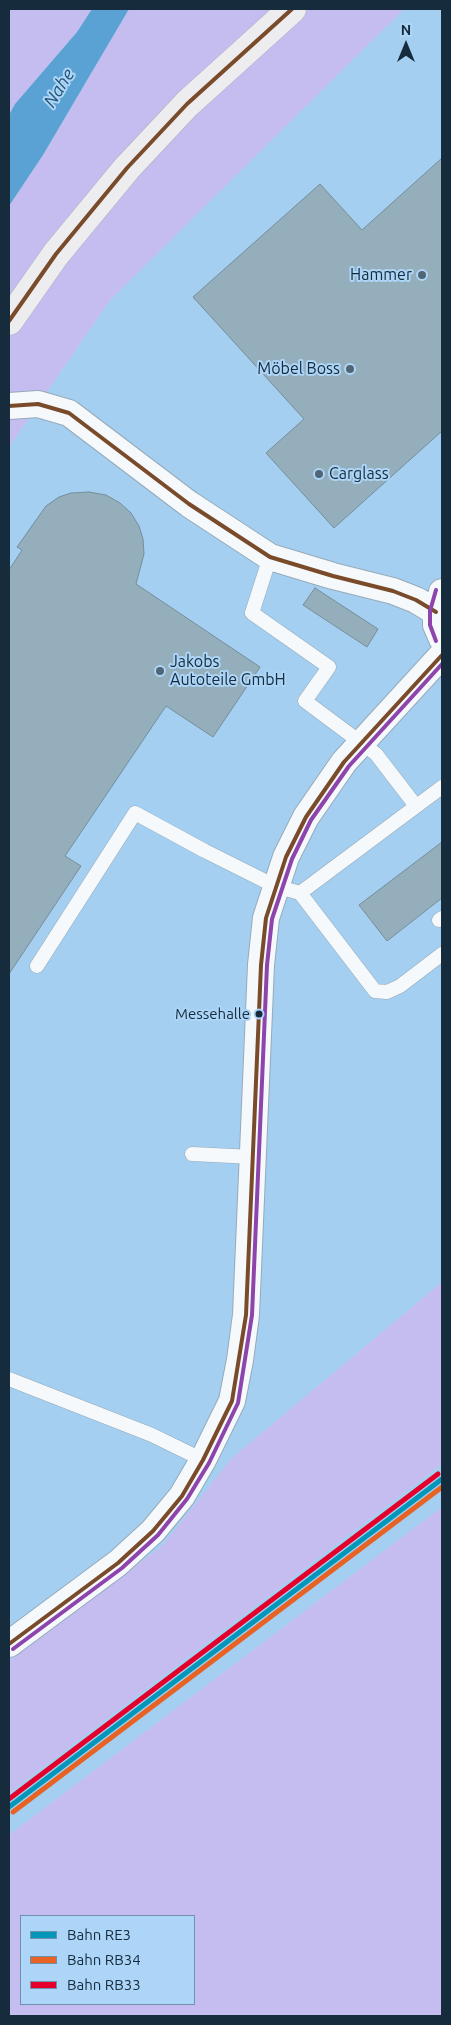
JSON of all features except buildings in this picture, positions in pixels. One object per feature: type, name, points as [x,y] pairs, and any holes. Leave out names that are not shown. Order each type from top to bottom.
[{"type":"main road","points":[[9,320],[56,254],[127,168],[187,104],[292,9]]},
{"type":"street","points":[[9,406],[38,404],[69,413],[189,504],[270,557],[392,591],[416,600],[439,602],[436,625],[442,639]]},
{"type":"street","points":[[9,1644],[118,1563],[153,1532],[182,1496],[203,1460],[232,1401],[246,1315],[261,965],[266,918],[275,886],[286,857],[306,817],[344,762],[442,655]]},
{"type":"lane","points":[[270,557],[252,613],[328,667],[305,701],[362,742],[386,765],[416,806]]},
{"type":"lane","points":[[300,893],[442,786]]},
{"type":"lane","points":[[37,966],[135,813],[205,852],[275,886],[300,893],[375,991],[388,992],[400,986],[442,954]]},
{"type":"lane","points":[[192,1154],[253,1157]]},
{"type":"lane","points":[[9,1379],[152,1435],[203,1460]]},
{"type":"shaded area","points":[[9,9],[92,9],[77,32],[15,104],[9,115]]},
{"type":"shaded area","points":[[129,9],[404,9],[110,300],[9,447],[9,206],[43,155]]},
{"type":"shaded area","points":[[404,9],[442,9],[442,1282],[232,1458],[162,1546],[9,1661],[9,447],[110,300]]},
{"type":"shaded area","points":[[442,1282],[442,1464],[9,1793],[9,1661],[162,1546],[232,1458]]},
{"type":"shaded area","points":[[442,1464],[442,1507],[9,1835],[9,1793]]},
{"type":"shaded area","points":[[442,1507],[442,2016],[9,2016],[9,1835]]},
{"type":"water","name":"Nahe","points":[[92,9],[129,9],[43,155],[9,206],[9,115],[15,104],[77,32]]},
{"type":"rail line","name":"RB33","points":[[9,1799],[438,1474]]},
{"type":"rail line","name":"RE3","points":[[9,1807],[442,1479]]},
{"type":"rail line","name":"RB34","points":[[13,1812],[442,1487]]},
{"type":"transit line","points":[[9,321],[56,254],[127,168],[187,104],[292,9]]},
{"type":"transit line","points":[[9,406],[38,404],[69,413],[189,504],[270,557],[333,576],[393,591],[416,600],[436,612]]},
{"type":"transit line","points":[[436,590],[430,611],[430,625],[436,641]]},
{"type":"transit line","points":[[9,1644],[118,1563],[153,1531],[182,1496],[203,1460],[232,1401],[246,1315],[261,965],[266,918],[286,857],[306,817],[344,762],[442,655]]},
{"type":"transit line","points":[[13,1649],[122,1568],[158,1535],[187,1499],[209,1463],[238,1403],[252,1315],[267,965],[272,919],[292,859],[311,820],[349,766],[442,664]]},
{"type":"place","name":"Hammer","points":[[422,275]]},
{"type":"place","name":"Möbel Boss","points":[[350,369]]},
{"type":"place","name":"Carglass","points":[[319,474]]},
{"type":"place","name":"Jakobs Autoteile GmbH","points":[[160,671]]},
{"type":"place","name":"Messehalle","points":[[259,1014]]}]
